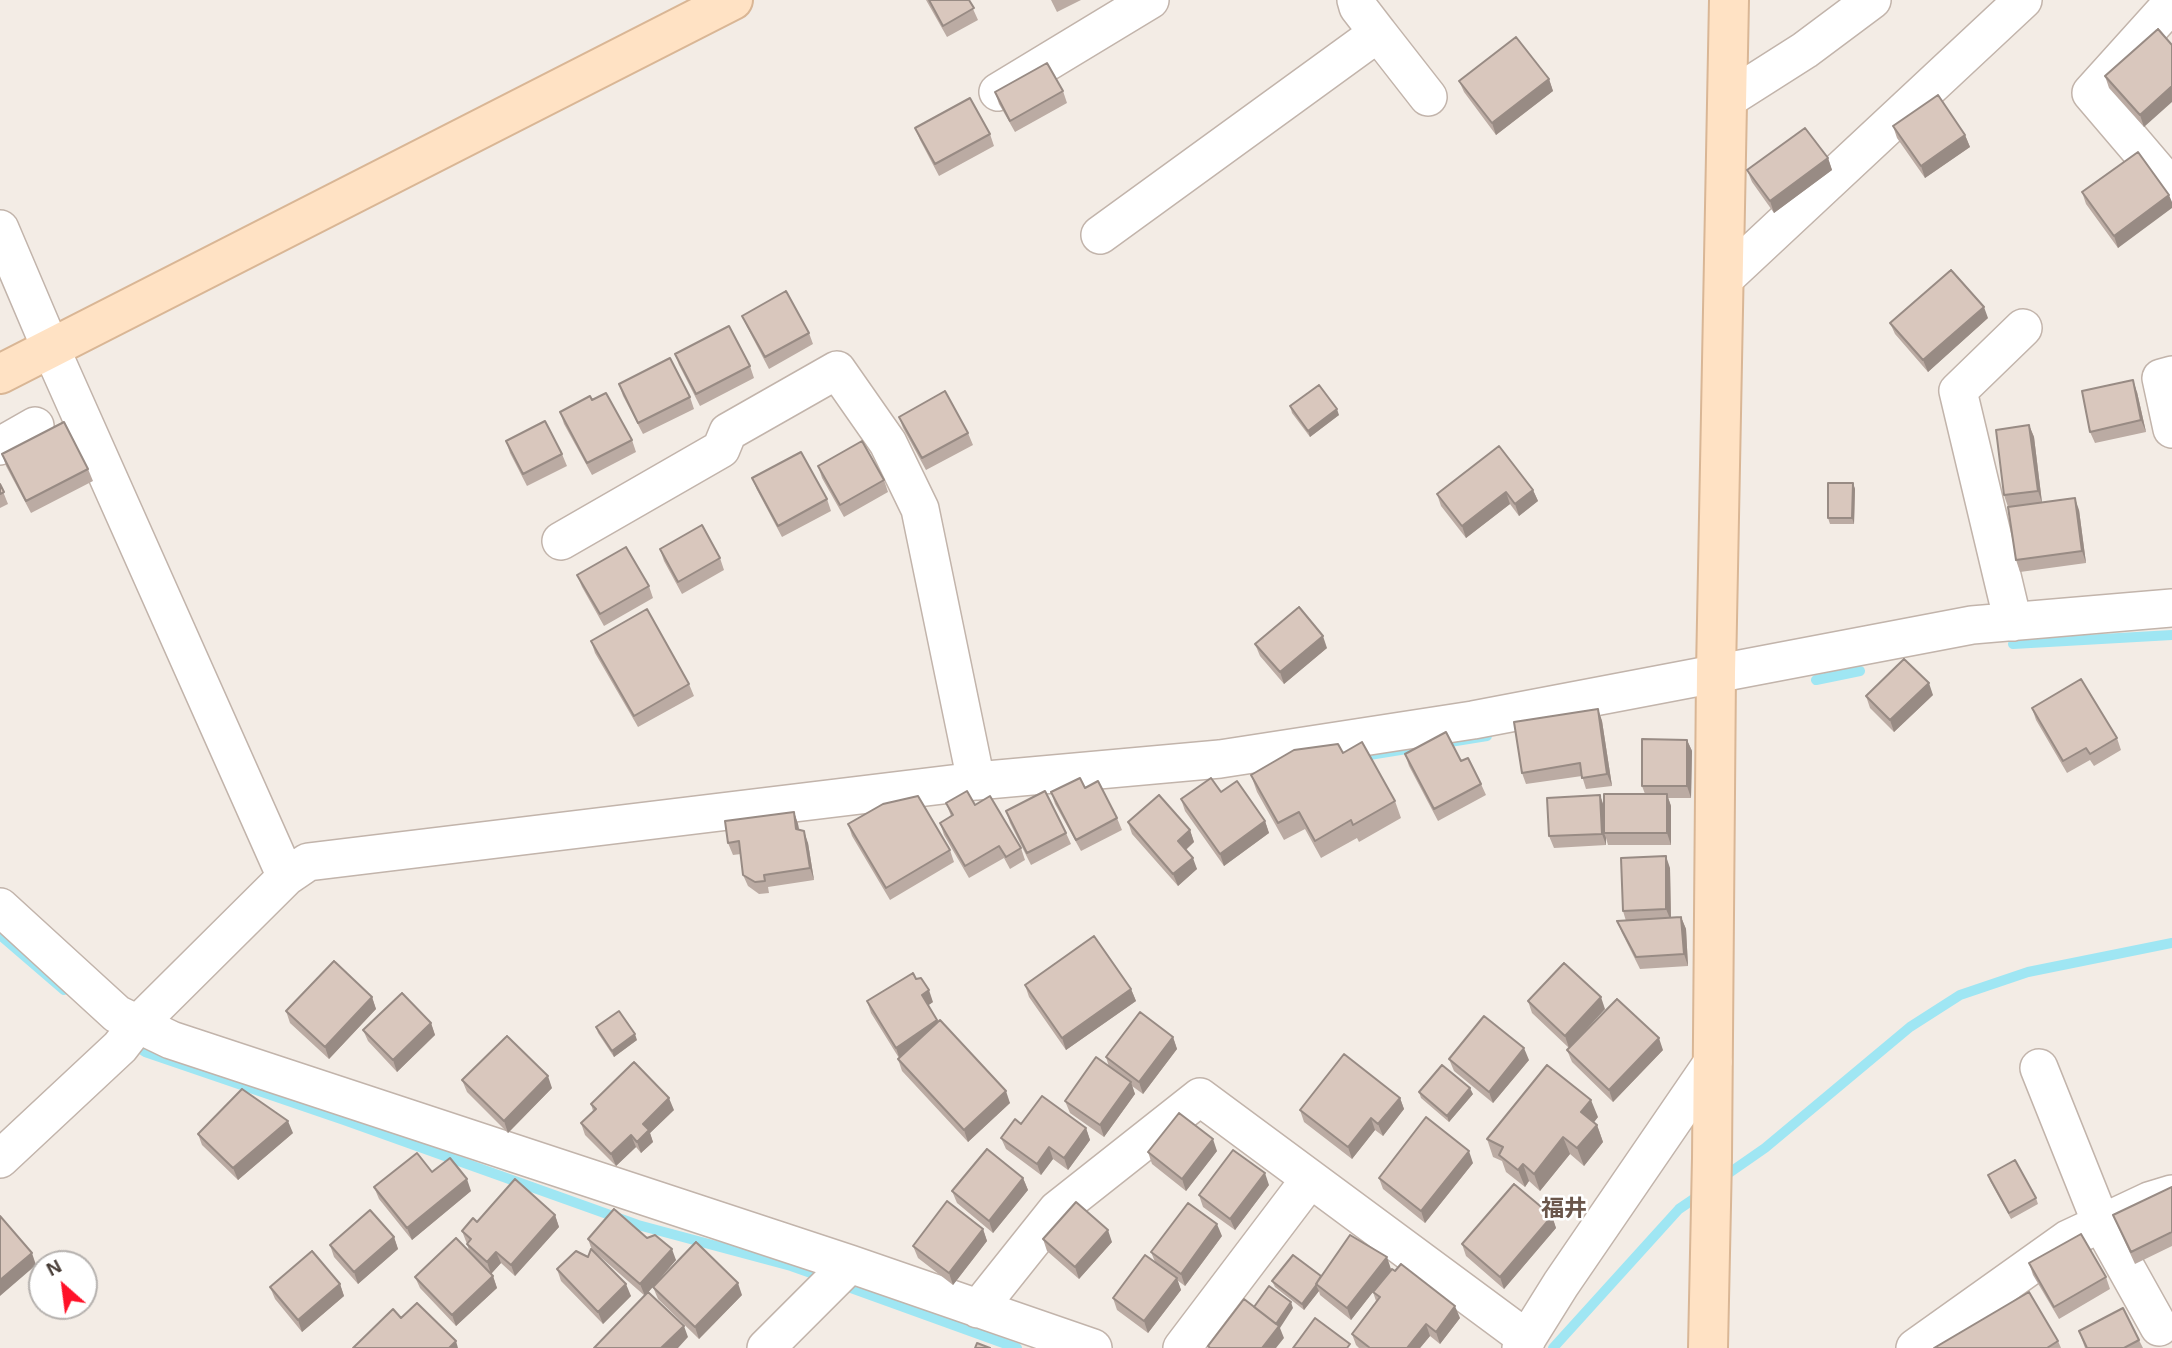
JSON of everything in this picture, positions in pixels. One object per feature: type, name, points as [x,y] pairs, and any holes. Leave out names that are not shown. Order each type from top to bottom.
[{"type":"street","points":[[0,374],[733,0]]},
{"type":"street","points":[[998,92],[1150,0]]},
{"type":"street","points":[[1356,0],[1358,7],[1428,97]]},
{"type":"street","points":[[1708,1348],[1716,672],[1730,0]]},
{"type":"street","points":[[1728,99],[1805,50],[1872,0]]},
{"type":"street","points":[[1724,279],[2023,0]]},
{"type":"street","points":[[2172,3],[2091,93],[2172,188]]},
{"type":"street","points":[[1100,235],[1378,33]]},
{"type":"street","points":[[4,250],[51,349],[286,877]]},
{"type":"street","points":[[2013,622],[1958,391],[2023,328]]},
{"type":"street","points":[[561,541],[721,449],[728,432],[836,370],[888,443],[920,509],[976,782]]},
{"type":"street","points":[[2172,375],[2161,378],[2172,429]]},
{"type":"street","points":[[0,446],[35,426]]},
{"type":"street","points":[[0,1159],[130,1035],[286,877],[307,862],[976,782],[1220,760],[1473,720],[1972,625],[2172,608]]},
{"type":"street","points":[[0,907],[117,1014],[130,1035]]},
{"type":"street","points":[[130,1035],[171,1040],[1093,1348]]},
{"type":"street","points":[[978,1309],[1057,1210],[1200,1097],[1524,1344],[1569,1273],[1713,1062]]},
{"type":"street","points":[[2039,1068],[2101,1223],[2160,1327]]},
{"type":"street","points":[[1182,1348],[1310,1179]]},
{"type":"street","points":[[1915,1348],[2068,1239],[2149,1200],[2172,1194]]},
{"type":"street","points":[[766,1348],[849,1265]]},
{"type":"building","points":[[929,0],[969,0],[974,8],[943,26]]},
{"type":"building","points":[[2158,29],[2172,45],[2172,86],[2140,115],[2105,76]]},
{"type":"building","points":[[1516,37],[1549,79],[1492,123],[1459,81]]},
{"type":"building","points":[[1047,63],[1063,91],[1010,121],[995,92]]},
{"type":"building","points":[[1938,95],[1965,135],[1921,166],[1893,126]]},
{"type":"building","points":[[970,98],[990,134],[935,164],[915,128]]},
{"type":"building","points":[[1805,128],[1828,158],[1770,201],[1747,170]]},
{"type":"building","points":[[2138,152],[2169,195],[2114,236],[2082,192]]},
{"type":"building","points":[[1951,270],[1984,307],[1923,360],[1890,323]]},
{"type":"building","points":[[786,291],[809,333],[765,357],[742,316]]},
{"type":"building","points":[[729,326],[750,366],[696,394],[675,354]]},
{"type":"building","points":[[670,358],[690,397],[638,423],[619,384]]},
{"type":"building","points":[[2133,380],[2141,420],[2090,432],[2082,391]]},
{"type":"building","points":[[1319,385],[1337,409],[1308,431],[1290,406]]},
{"type":"building","points":[[945,391],[968,433],[922,458],[899,417]]},
{"type":"building","points":[[606,393],[632,440],[587,463],[560,412],[590,396],[592,400]]},
{"type":"building","points":[[545,421],[562,454],[523,474],[506,441]]},
{"type":"building","points":[[64,422],[88,469],[26,501],[2,454]]},
{"type":"building","points":[[2029,425],[2038,491],[2004,495],[1996,430]]},
{"type":"building","points":[[862,441],[884,480],[840,505],[818,466]]},
{"type":"building","points":[[1499,446],[1533,490],[1515,504],[1506,492],[1462,526],[1437,494]]},
{"type":"building","points":[[801,452],[827,499],[778,526],[752,478]]},
{"type":"building","points":[[1828,483],[1853,483],[1852,518],[1828,518]]},
{"type":"building","points":[[2075,498],[2082,551],[2016,560],[2008,507]]},
{"type":"building","points":[[702,525],[720,558],[678,582],[660,549]]},
{"type":"building","points":[[626,547],[649,586],[600,614],[577,575]]},
{"type":"building","points":[[1299,607],[1323,636],[1280,672],[1255,644]]},
{"type":"building","points":[[647,609],[689,684],[634,716],[591,641]]},
{"type":"building","points":[[1904,659],[1929,683],[1890,720],[1866,696]]},
{"type":"building","points":[[2081,679],[2117,738],[2090,754],[2086,748],[2063,761],[2032,708]]},
{"type":"building","points":[[1598,709],[1607,774],[1582,778],[1580,763],[1522,773],[1514,722]]},
{"type":"building","points":[[1446,732],[1461,761],[1468,758],[1481,784],[1434,809],[1405,754]]},
{"type":"building","points":[[1642,739],[1687,740],[1687,786],[1642,786]]},
{"type":"building","points":[[1362,742],[1395,801],[1353,825],[1351,820],[1315,841],[1299,812],[1278,823],[1251,775],[1294,750],[1338,744],[1343,753]]},
{"type":"building","points":[[1080,778],[1085,788],[1098,781],[1117,818],[1076,840],[1051,792]]},
{"type":"building","points":[[1211,778],[1221,792],[1237,781],[1265,821],[1220,854],[1181,799]]},
{"type":"building","points":[[967,791],[975,805],[990,796],[1021,848],[1006,857],[999,846],[965,866],[940,823],[953,815],[946,803]]},
{"type":"building","points":[[1045,791],[1066,833],[1027,853],[1006,811]]},
{"type":"building","points":[[1604,794],[1667,794],[1667,833],[1604,833]]},
{"type":"building","points":[[1159,795],[1190,830],[1178,841],[1193,858],[1173,874],[1128,822]]},
{"type":"building","points":[[1600,795],[1602,834],[1549,836],[1547,798]]},
{"type":"building","points":[[918,796],[950,850],[886,888],[848,824],[883,804]]},
{"type":"building","points":[[794,812],[796,829],[804,831],[810,868],[764,875],[765,881],[755,882],[743,875],[739,841],[728,843],[725,821]]},
{"type":"building","points":[[1666,856],[1666,909],[1623,911],[1621,858]]},
{"type":"building","points":[[1681,917],[1684,954],[1636,957],[1617,921]]},
{"type":"building","points":[[1094,936],[1131,989],[1062,1038],[1025,985]]},
{"type":"building","points":[[334,961],[372,997],[325,1047],[286,1011]]},
{"type":"building","points":[[1564,963],[1601,997],[1565,1036],[1528,1001]]},
{"type":"building","points":[[913,973],[916,979],[921,978],[929,990],[922,995],[937,1020],[896,1048],[867,1001]]},
{"type":"building","points":[[402,993],[431,1023],[393,1060],[363,1030]]},
{"type":"building","points":[[1617,999],[1659,1038],[1609,1090],[1567,1050]]},
{"type":"building","points":[[619,1011],[635,1034],[612,1051],[596,1027]]},
{"type":"building","points":[[1140,1012],[1173,1037],[1139,1082],[1106,1057]]},
{"type":"building","points":[[1484,1016],[1524,1048],[1489,1092],[1449,1059]]},
{"type":"building","points":[[940,1020],[1006,1091],[964,1130],[898,1059]]},
{"type":"building","points":[[507,1036],[548,1076],[504,1121],[462,1080]]},
{"type":"building","points":[[1344,1054],[1400,1098],[1378,1124],[1371,1118],[1348,1147],[1300,1110]]},
{"type":"building","points":[[1096,1057],[1131,1082],[1100,1125],[1065,1101]]},
{"type":"building","points":[[634,1062],[669,1098],[643,1124],[649,1130],[637,1142],[631,1135],[611,1154],[581,1123],[596,1109],[591,1104]]},
{"type":"building","points":[[1442,1065],[1470,1088],[1447,1116],[1419,1092]]},
{"type":"building","points":[[1547,1065],[1591,1100],[1581,1112],[1597,1125],[1577,1148],[1563,1137],[1534,1174],[1523,1164],[1518,1170],[1499,1155],[1503,1147],[1487,1139]]},
{"type":"building","points":[[242,1089],[288,1121],[233,1168],[198,1134]]},
{"type":"building","points":[[1042,1096],[1086,1128],[1064,1158],[1049,1147],[1037,1164],[1001,1138],[1015,1119],[1021,1124]]},
{"type":"building","points":[[1179,1113],[1213,1139],[1182,1179],[1148,1152]]},
{"type":"building","points":[[1426,1117],[1469,1151],[1421,1211],[1379,1178]]},
{"type":"building","points":[[987,1149],[1023,1178],[989,1221],[952,1191]]},
{"type":"building","points":[[1233,1150],[1265,1173],[1230,1219],[1199,1195]]},
{"type":"building","points":[[417,1153],[432,1172],[450,1158],[467,1179],[407,1228],[374,1187]]},
{"type":"building","points":[[2015,1160],[2036,1198],[2009,1213],[1988,1175]]},
{"type":"building","points":[[515,1179],[555,1215],[511,1265],[496,1252],[487,1262],[467,1244],[471,1239],[462,1231],[473,1218],[477,1222]]},
{"type":"building","points":[[1514,1184],[1552,1216],[1500,1277],[1462,1244]]},
{"type":"building","points":[[2172,1187],[2172,1232],[2131,1252],[2113,1215]]},
{"type":"building","points":[[947,1201],[983,1229],[949,1273],[913,1246]]},
{"type":"building","points":[[1076,1202],[1108,1230],[1075,1267],[1043,1239]]},
{"type":"building","points":[[1188,1203],[1217,1224],[1181,1274],[1151,1252]]},
{"type":"building","points":[[614,1209],[647,1238],[655,1235],[672,1249],[640,1284],[588,1239]]},
{"type":"building","points":[[370,1210],[394,1237],[354,1272],[330,1245]]},
{"type":"building","points":[[0,1216],[29,1250],[28,1256],[0,1280]]},
{"type":"building","points":[[2081,1234],[2106,1277],[2054,1307],[2029,1263]]},
{"type":"building","points":[[1350,1235],[1387,1257],[1347,1308],[1316,1284]]},
{"type":"building","points":[[456,1238],[493,1276],[452,1315],[415,1277]]},
{"type":"building","points":[[696,1242],[738,1283],[695,1327],[653,1287]]},
{"type":"building","points":[[591,1249],[626,1284],[598,1312],[557,1269],[576,1251],[588,1257]]},
{"type":"building","points":[[312,1251],[340,1284],[298,1320],[270,1287]]},
{"type":"building","points":[[1145,1255],[1177,1278],[1144,1321],[1113,1298]]},
{"type":"building","points":[[1293,1255],[1321,1276],[1302,1304],[1272,1281]]},
{"type":"building","points":[[1401,1264],[1455,1306],[1436,1332],[1426,1324],[1407,1348],[1370,1348],[1352,1334],[1380,1297],[1373,1292],[1392,1269],[1395,1271]]},
{"type":"building","points":[[1269,1286],[1291,1302],[1276,1324],[1254,1307]]},
{"type":"building","points":[[648,1292],[684,1326],[661,1348],[594,1348]]},
{"type":"building","points":[[2029,1292],[2058,1341],[2047,1348],[1934,1348]]},
{"type":"building","points":[[1244,1299],[1279,1326],[1262,1348],[1210,1348],[1208,1346]]},
{"type":"building","points":[[417,1303],[456,1341],[449,1348],[353,1348],[393,1309],[401,1318]]},
{"type":"building","points":[[2123,1308],[2139,1340],[2124,1348],[2087,1348],[2079,1331]]},
{"type":"building","points":[[1315,1318],[1350,1344],[1347,1348],[1293,1348]]},
{"type":"building","points":[[977,1343],[990,1348],[975,1348]]},
{"type":"waterway","points":[[2013,644],[2172,635]]},
{"type":"waterway","points":[[1816,680],[1860,671]]},
{"type":"waterway","points":[[1357,757],[1487,736]]},
{"type":"waterway","points":[[0,935],[64,990]]},
{"type":"waterway","points":[[1719,1180],[1765,1148],[1910,1027],[1960,995],[2028,972],[2172,943]]},
{"type":"waterway","points":[[132,1043],[145,1052],[638,1225],[791,1266],[825,1278]]},
{"type":"waterway","points":[[1553,1348],[1679,1209],[1704,1192]]},
{"type":"waterway","points":[[840,1284],[1017,1348]]},
{"type":"district","name":"福井","points":[[1564,1210]]}]
